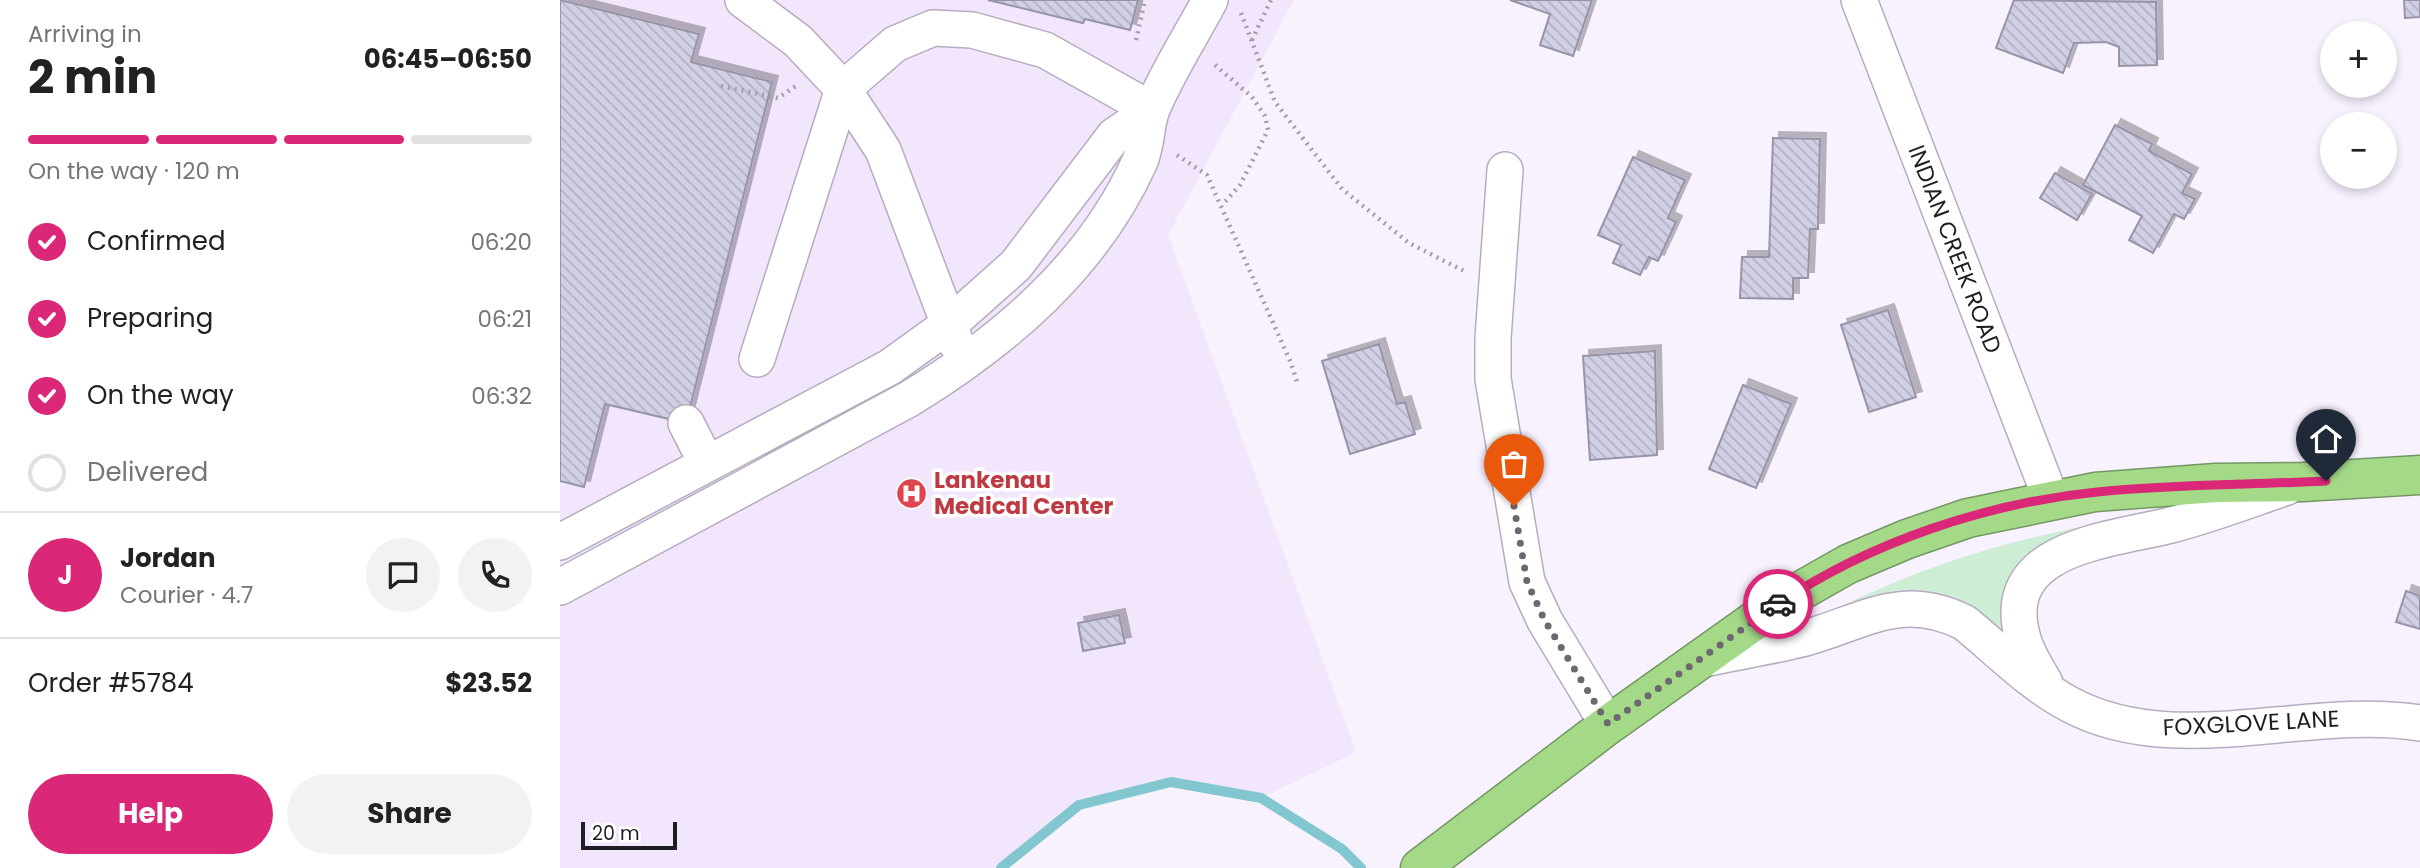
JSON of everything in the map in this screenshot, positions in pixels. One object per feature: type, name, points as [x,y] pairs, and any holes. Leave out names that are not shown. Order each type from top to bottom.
[{"type":"highway","points":[[1420,868],[1608,724],[1800,590],[1848,564],[1907,539],[1968,518],[2095,492],[2216,483],[2303,482],[2420,475]]},
{"type":"street","points":[[743,0],[798,41],[843,89],[883,150],[951,323],[962,367]]},
{"type":"street","name":"INDIAN CREEK ROAD","points":[[1859,0],[2051,499]]},
{"type":"street","points":[[560,542],[890,366],[951,323],[1016,265],[1114,135],[1152,110],[1225,5]]},
{"type":"street","points":[[757,359],[843,89],[895,44],[933,28],[959,29],[1045,50],[1152,110]]},
{"type":"street","points":[[560,587],[909,399],[962,367],[1047,296],[1084,252],[1141,159],[1152,110]]},
{"type":"street","points":[[1505,170],[1493,338],[1493,379],[1527,582],[1545,621],[1608,724]]},
{"type":"street","points":[[686,424],[707,464]]},
{"type":"street","name":"FOXGLOVE LANE","points":[[2048,689],[2025,647],[2019,614],[2024,591],[2046,561],[2069,549],[2172,525],[2303,482]]},
{"type":"street","name":"FOXGLOVE LANE","points":[[1697,660],[1806,637],[1870,613],[1924,611],[1952,616],[1965,623],[2048,689],[2089,714],[2137,728],[2178,730],[2355,718],[2387,718],[2420,723]]},
{"type":"path","points":[[1136,40],[1145,0]]},
{"type":"path","points":[[1252,41],[1271,0]]},
{"type":"path","points":[[1225,5],[1252,41],[1275,102],[1342,189],[1409,243],[1498,288]]},
{"type":"path","points":[[1215,65],[1252,97],[1265,116],[1268,130],[1240,185],[1222,205]]},
{"type":"path","points":[[721,86],[778,98],[799,83]]},
{"type":"path","points":[[1177,155],[1207,175],[1298,385]]},
{"type":"shaded area","name":"Lankenau Medical Center","points":[[560,0],[1294,0],[1168,235],[1356,752],[1261,798],[1171,782],[1079,804],[1001,868],[560,868]]},
{"type":"green space","points":[[2109,522],[2065,536],[2013,642],[1855,606],[1852,601],[1915,574],[1978,552],[2041,535]]},
{"type":"building","points":[[560,0],[699,34],[691,62],[772,82],[686,423],[605,404],[584,487],[560,481]]},
{"type":"building","points":[[988,0],[1138,0],[1130,30],[1085,19],[1083,23]]},
{"type":"building","points":[[1510,0],[1592,0],[1573,56],[1540,45],[1550,14]]},
{"type":"building","points":[[2014,0],[2156,2],[2157,65],[2119,66],[2119,47],[2106,42],[2074,43],[2063,73],[1996,48]]},
{"type":"building","points":[[2404,0],[2420,0],[2420,17],[2405,18]]},
{"type":"building","points":[[2115,125],[2152,144],[2149,151],[2192,174],[2182,193],[2195,199],[2184,219],[2174,214],[2153,253],[2129,240],[2142,216],[2083,185]]},
{"type":"building","points":[[1773,138],[1820,139],[1818,229],[1810,229],[1808,278],[1793,278],[1793,299],[1740,298],[1742,257],[1769,257]]},
{"type":"building","points":[[1633,157],[1685,180],[1668,218],[1676,222],[1658,261],[1649,257],[1640,275],[1613,263],[1621,245],[1598,235]]},
{"type":"building","points":[[2055,173],[2092,194],[2077,220],[2040,198]]},
{"type":"building","points":[[1888,310],[1916,397],[1869,412],[1841,325]]},
{"type":"building","points":[[1379,344],[1397,404],[1405,402],[1415,434],[1350,454],[1322,361]]},
{"type":"building","points":[[1655,351],[1657,455],[1590,460],[1583,356]]},
{"type":"building","points":[[1743,385],[1791,404],[1756,488],[1709,469]]},
{"type":"building","points":[[2406,591],[2420,596],[2420,629],[2396,622]]},
{"type":"building","points":[[1119,615],[1125,643],[1083,651],[1078,623]]},
{"type":"waterway","points":[[1001,868],[1079,805],[1171,782],[1261,798],[1342,849],[1361,868]]},
{"type":"way so far","points":[[1514,506],[1527,582],[1545,621],[1608,724],[1778,604]]},
{"type":"place","name":"Lankenau Medical Center","points":[[911,493]]},
{"type":"route","points":[[1778,604],[1848,564],[1907,539],[1968,518],[2051,499],[2095,492],[2216,483],[2326,481]]}]
